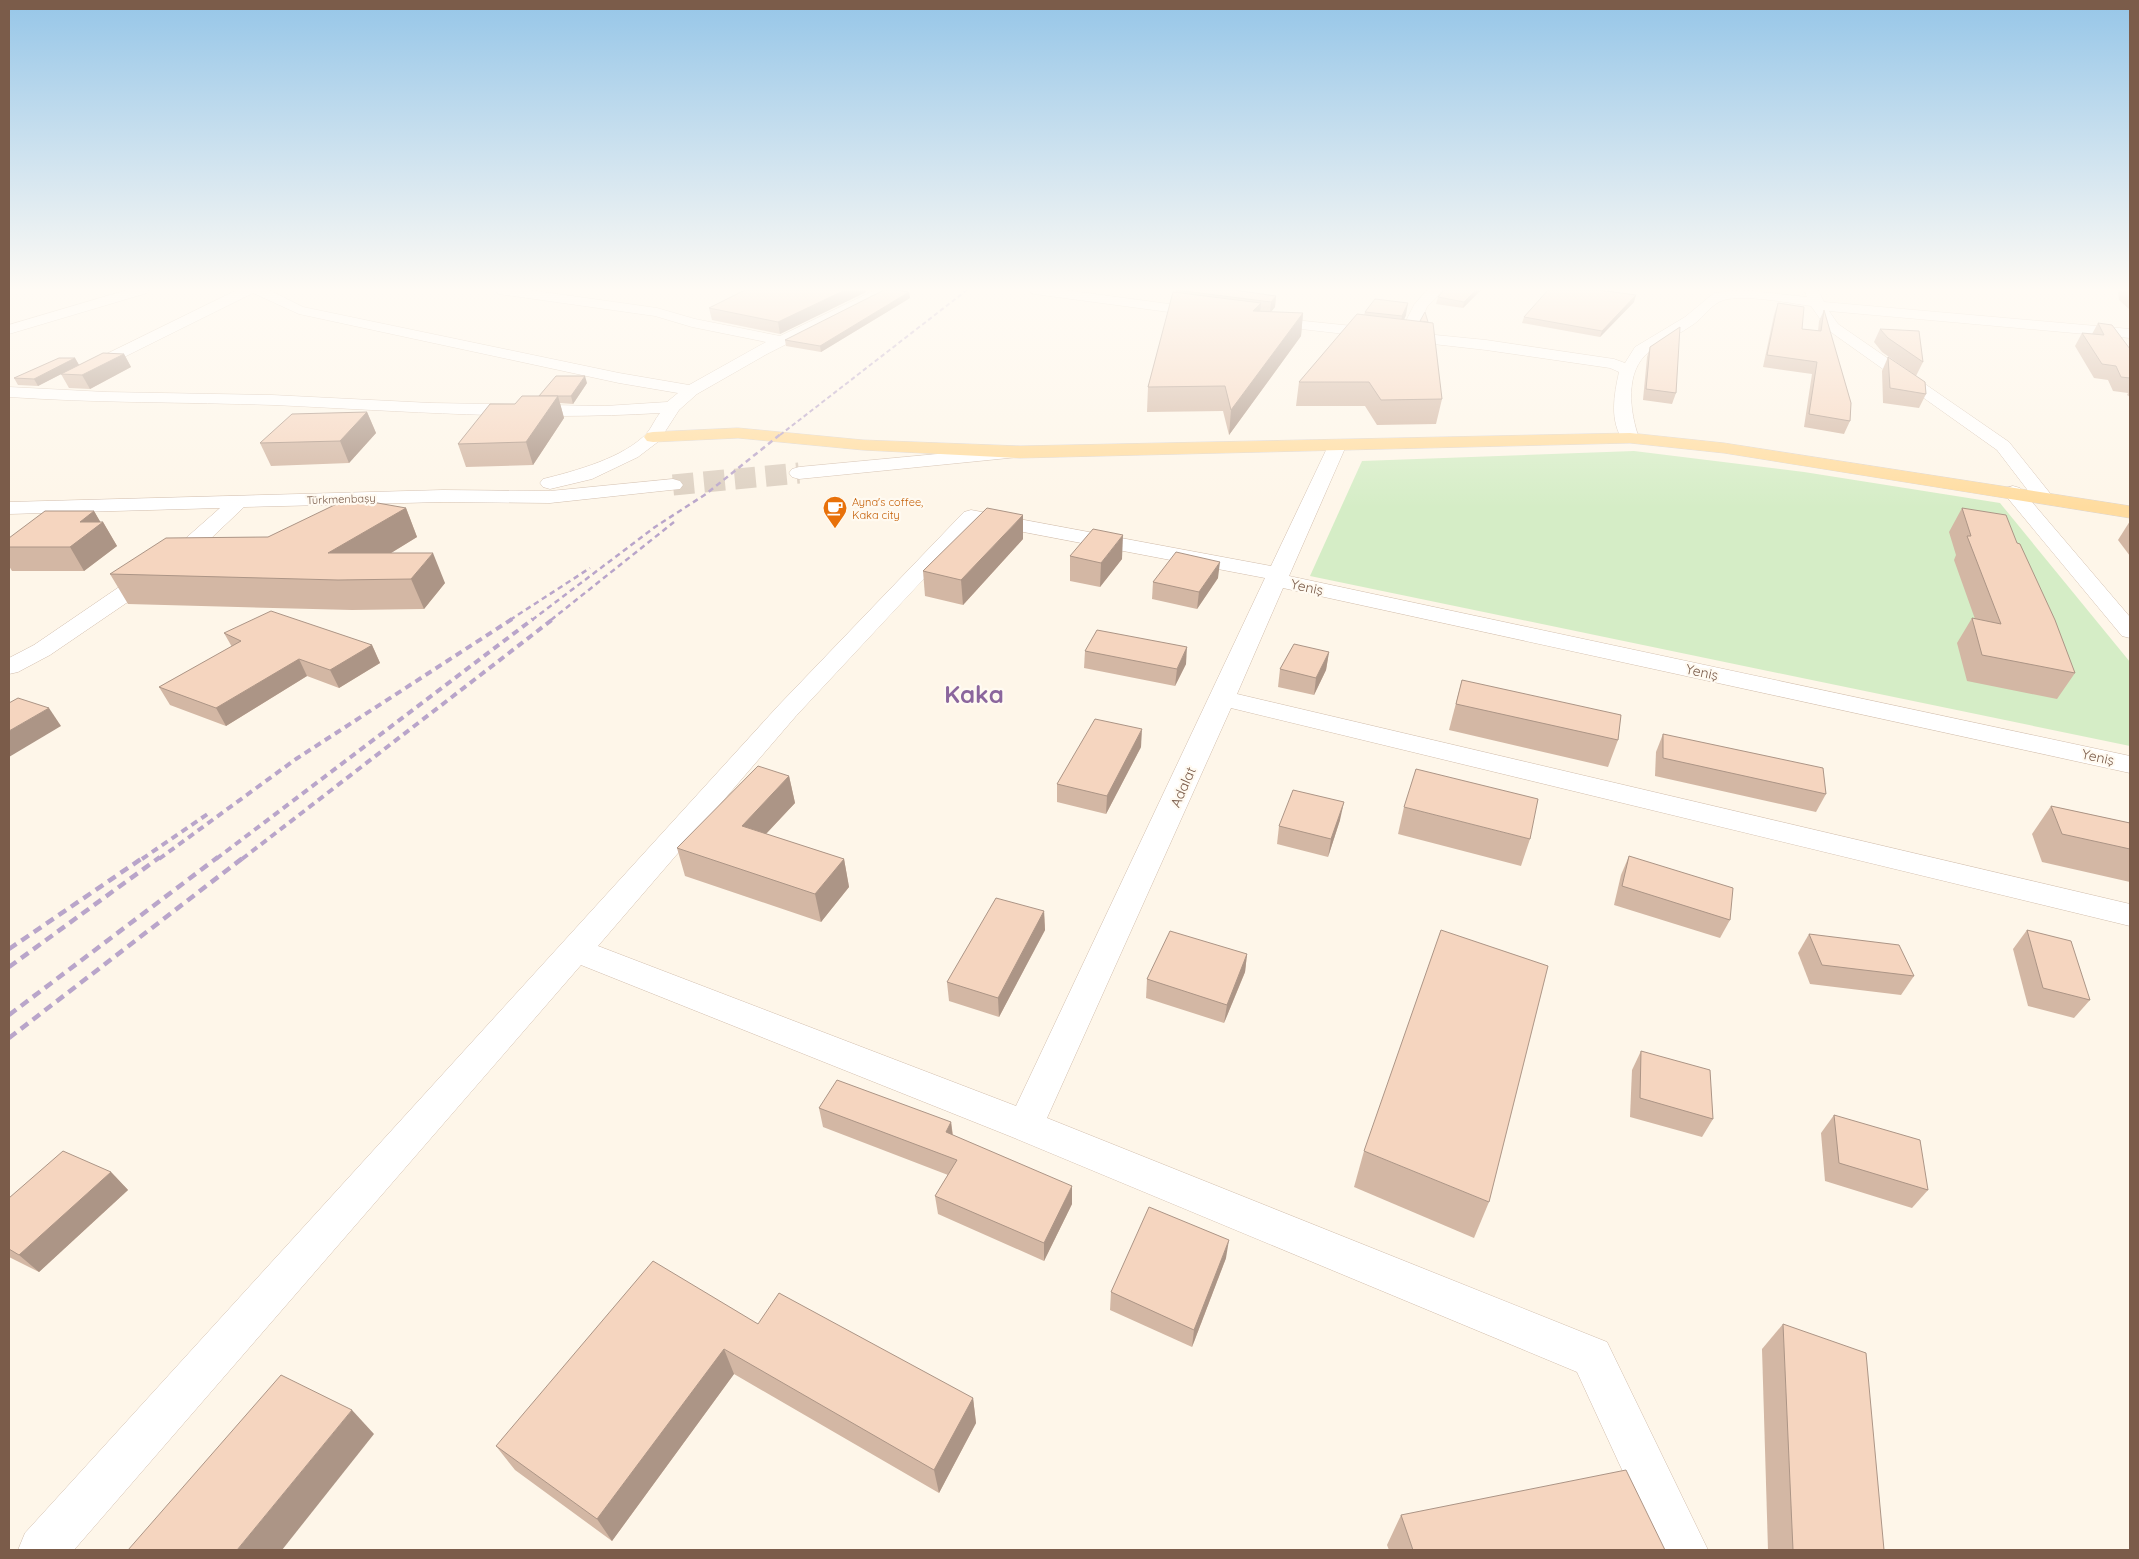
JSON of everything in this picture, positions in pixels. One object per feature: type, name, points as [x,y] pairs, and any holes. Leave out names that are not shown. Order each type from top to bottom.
[{"type":"main road","points":[[652,436],[738,433],[863,445],[1020,452],[1630,438],[1724,448],[2013,492],[2130,512]]},
{"type":"street","points":[[44,392],[100,363]]},
{"type":"street","points":[[547,363],[619,378],[691,390]]},
{"type":"street","points":[[443,496],[529,487],[585,475],[631,453],[652,436],[672,407],[691,390],[742,363]]},
{"type":"street","points":[[1606,363],[1628,370]]},
{"type":"street","points":[[1630,438],[1622,418],[1621,401],[1628,370],[1633,363]]},
{"type":"street","points":[[1884,363],[2003,446],[2043,497]]},
{"type":"street","points":[[9,392],[44,392],[106,397],[272,400],[431,408],[605,410],[672,407]]},
{"type":"street","name":"Adalat","points":[[1025,1126],[1142,876],[1337,446]]},
{"type":"street","points":[[799,473],[1020,452]]},
{"type":"street","name":"Türkmenbaşy","points":[[9,508],[443,496],[550,497],[673,485]]},
{"type":"street","points":[[2013,492],[2130,632]]},
{"type":"street","points":[[9,667],[42,650],[178,558],[237,503]]},
{"type":"street","name":"Yeniş","points":[[575,950],[787,711],[971,516],[1276,577],[2130,764]]},
{"type":"street","points":[[1222,698],[2130,915]]},
{"type":"street","points":[[42,1550],[575,950],[1025,1126],[1592,1357],[1684,1550]]},
{"type":"green space","points":[[1634,451],[1804,472],[2000,503],[2130,662],[2130,746],[1310,576],[1362,461]]},
{"type":"building","points":[[48,363],[66,363],[34,379],[14,378]]},
{"type":"building","points":[[83,363],[106,363],[82,375],[61,374]]},
{"type":"building","points":[[1154,363],[1266,363],[1231,410],[1225,386],[1148,387]]},
{"type":"building","points":[[1315,363],[1438,363],[1442,399],[1381,400],[1369,382],[1299,382]]},
{"type":"building","points":[[1648,363],[1678,363],[1676,393],[1646,389]]},
{"type":"building","points":[[1817,363],[1839,363],[1851,403],[1850,421],[1809,414]]},
{"type":"building","points":[[1888,363],[1897,363],[1925,382],[1926,394],[1890,388]]},
{"type":"building","points":[[2130,363],[2130,378],[2121,377],[2116,366],[2102,364]]},
{"type":"building","points":[[556,376],[585,376],[571,396],[539,396]]},
{"type":"building","points":[[522,396],[558,396],[526,442],[458,444],[490,404],[515,404]]},
{"type":"building","points":[[367,412],[340,441],[260,443],[292,414]]},
{"type":"building","points":[[349,498],[406,508],[328,553],[433,553],[411,579],[338,580],[110,574],[166,538],[268,537]]},
{"type":"building","points":[[987,508],[1023,515],[961,580],[923,571]]},
{"type":"building","points":[[1962,508],[2006,515],[2017,543],[2020,544],[2055,620],[2075,673],[1982,655],[1972,618],[2001,624],[1967,536],[1971,536]]},
{"type":"building","points":[[45,511],[94,511],[80,522],[103,522],[70,547],[9,547],[9,538]]},
{"type":"building","points":[[1093,529],[1123,535],[1101,563],[1070,556]]},
{"type":"building","points":[[1176,552],[1220,562],[1199,592],[1153,582]]},
{"type":"building","points":[[271,611],[372,645],[330,670],[299,659],[216,708],[159,687],[241,641],[224,633]]},
{"type":"building","points":[[1097,630],[1187,647],[1177,669],[1085,651]]},
{"type":"building","points":[[1294,644],[1329,652],[1316,678],[1280,669]]},
{"type":"building","points":[[1462,680],[1621,715],[1618,740],[1456,704]]},
{"type":"building","points":[[18,698],[49,708],[9,731],[9,703]]},
{"type":"building","points":[[1095,719],[1142,729],[1107,796],[1057,784]]},
{"type":"building","points":[[1663,734],[1823,768],[1826,794],[1663,758]]},
{"type":"building","points":[[758,766],[789,776],[742,826],[844,859],[815,894],[677,848]]},
{"type":"building","points":[[1416,769],[1538,799],[1530,839],[1404,807]]},
{"type":"building","points":[[1293,790],[1344,802],[1331,839],[1279,826]]},
{"type":"building","points":[[2051,806],[2130,823],[2130,849],[2062,834]]},
{"type":"building","points":[[1629,856],[1733,888],[1730,920],[1622,886]]},
{"type":"building","points":[[996,898],[1044,911],[998,998],[947,982]]},
{"type":"building","points":[[1441,930],[1548,966],[1489,1202],[1364,1151]]},
{"type":"building","points":[[2027,930],[2071,941],[2090,1000],[2043,988]]},
{"type":"building","points":[[1170,931],[1247,954],[1227,1005],[1147,979]]},
{"type":"building","points":[[1809,934],[1899,945],[1914,976],[1822,965]]},
{"type":"building","points":[[1641,1051],[1710,1070],[1713,1119],[1640,1098]]},
{"type":"building","points":[[837,1080],[951,1122],[946,1132],[1072,1186],[1044,1243],[935,1196],[957,1160],[819,1108]]},
{"type":"building","points":[[1834,1115],[1920,1140],[1928,1190],[1839,1163]]},
{"type":"building","points":[[63,1151],[111,1172],[19,1255],[9,1249],[9,1198]]},
{"type":"building","points":[[1149,1207],[1229,1240],[1194,1330],[1111,1292]]},
{"type":"building","points":[[653,1261],[758,1324],[779,1293],[973,1398],[934,1470],[724,1349],[597,1519],[496,1446]]},
{"type":"building","points":[[1783,1324],[1866,1353],[1884,1550],[1793,1550]]},
{"type":"building","points":[[281,1375],[352,1410],[237,1550],[128,1550]]},
{"type":"building","points":[[1626,1470],[1665,1550],[1413,1550],[1401,1515]]},
{"type":"tunnel","points":[[673,485],[799,473]]},
{"type":"railway","points":[[780,435],[873,363]]},
{"type":"railway","points":[[532,620],[655,527],[706,494],[782,433]]},
{"type":"railway","points":[[551,620],[674,522]]},
{"type":"railway","points":[[510,620],[590,568]]},
{"type":"railway","points":[[159,859],[296,759],[512,619]]},
{"type":"railway","points":[[216,859],[533,619]]},
{"type":"railway","points":[[242,859],[553,619]]},
{"type":"railway","points":[[142,859],[209,813]]},
{"type":"railway","points":[[9,949],[144,857]]},
{"type":"railway","points":[[9,967],[160,857]]},
{"type":"railway","points":[[9,1015],[218,857]]},
{"type":"railway","points":[[9,1038],[244,857]]},
{"type":"place","name":"Ayna's coffee, Kaka city","points":[[835,529]]},
{"type":"district","name":"Kaka","points":[[974,694]]}]
